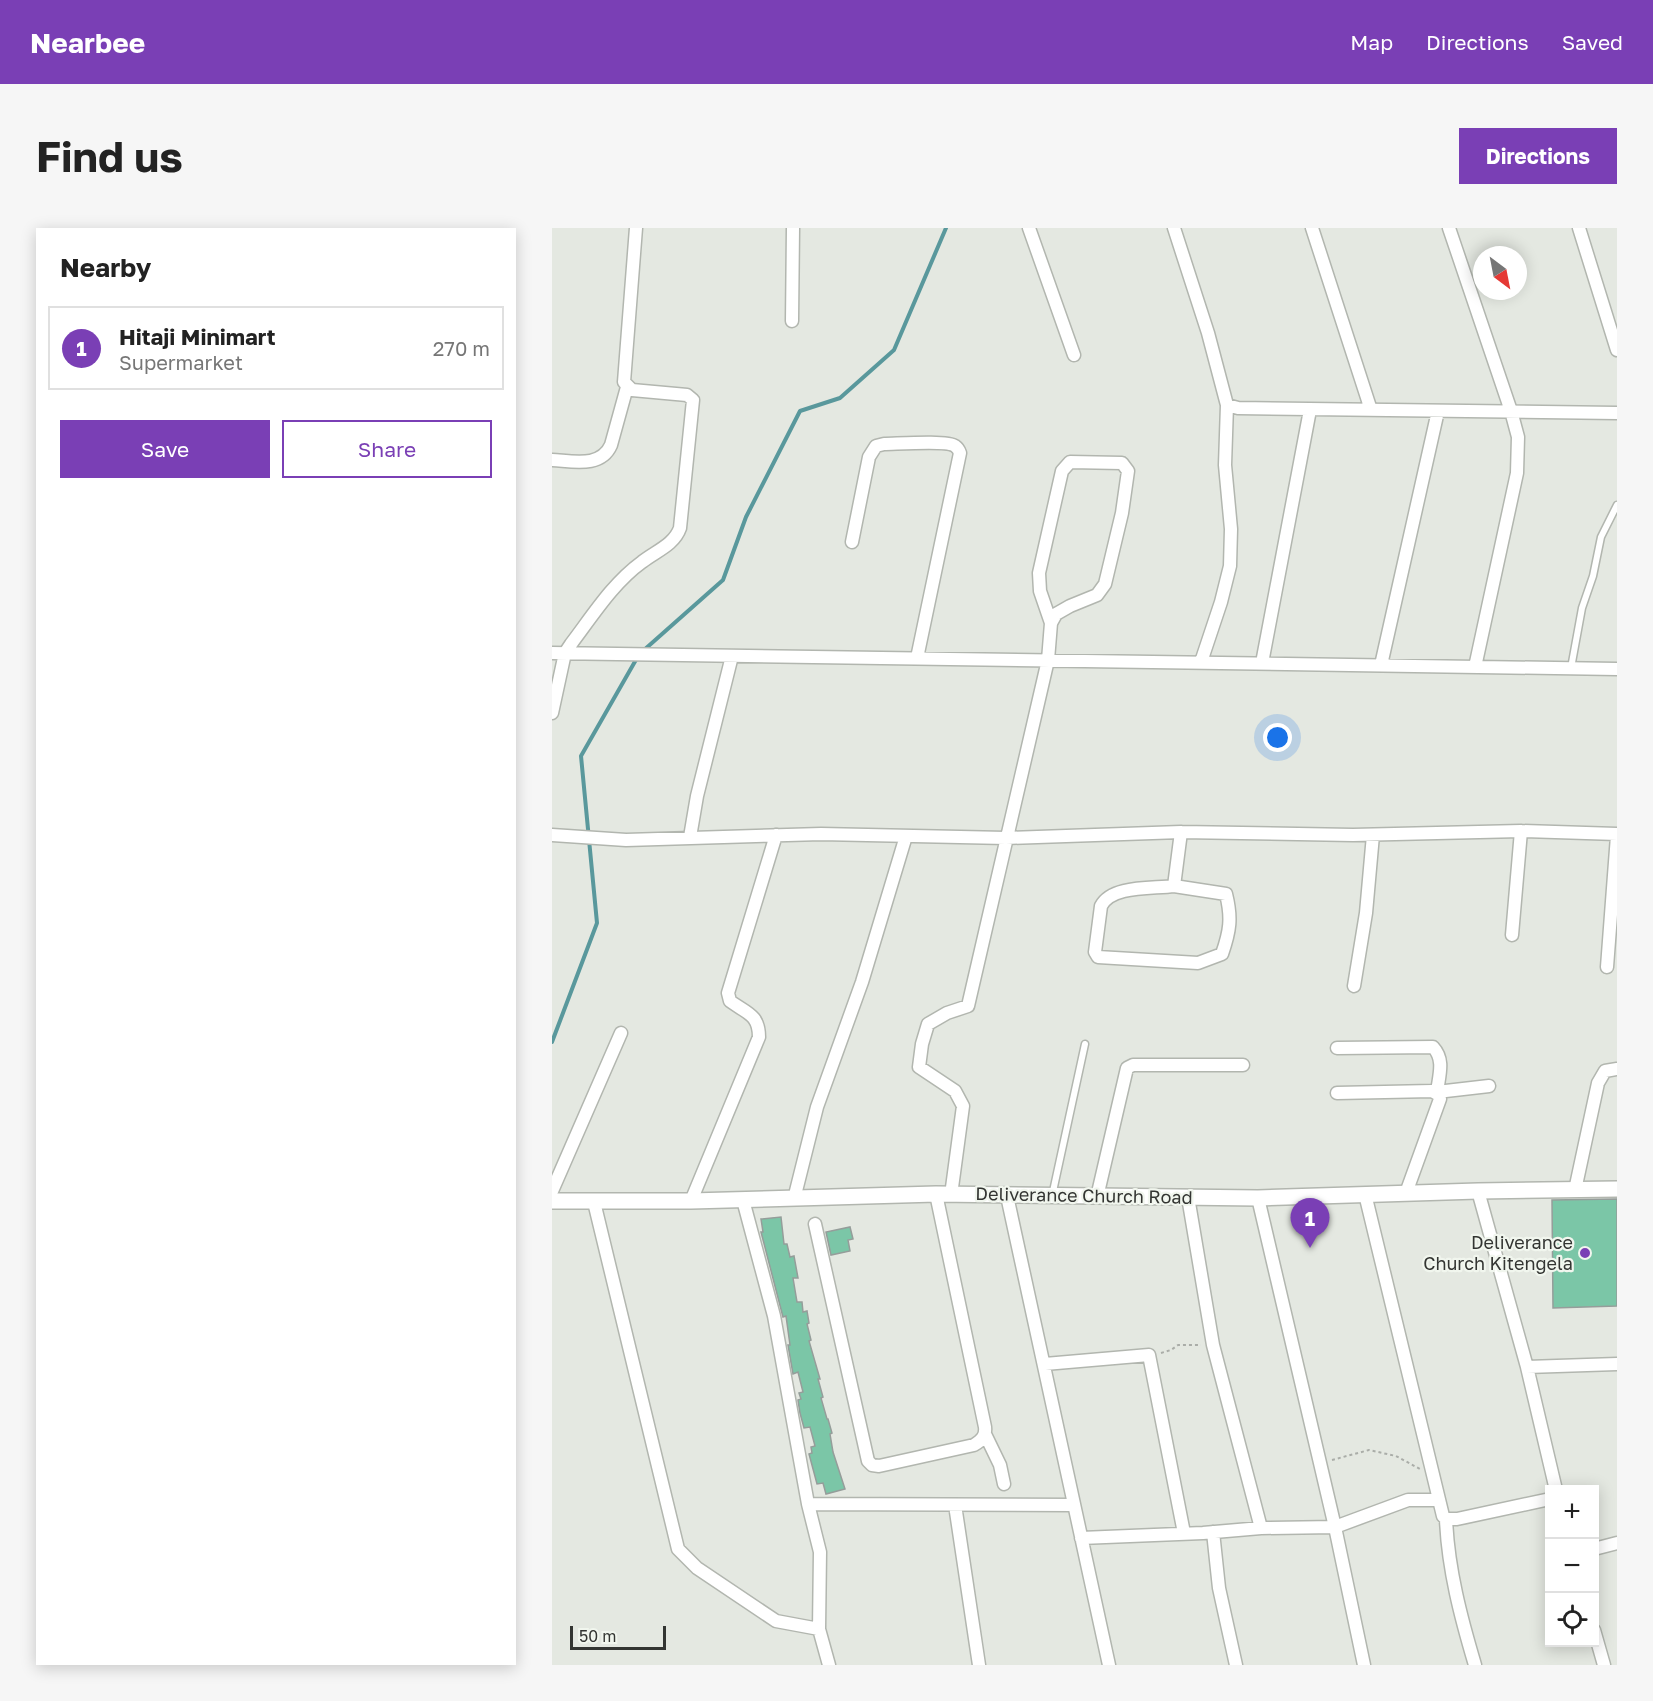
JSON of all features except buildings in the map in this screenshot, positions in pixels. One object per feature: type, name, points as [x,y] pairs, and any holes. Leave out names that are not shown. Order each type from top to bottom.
[{"type":"street","points":[[552,713],[565,653],[617,584],[676,537],[680,528],[693,399],[687,395],[632,390],[624,382],[636,228]]},
{"type":"street","points":[[792,321],[794,228]]},
{"type":"street","points":[[1029,228],[1074,354]]},
{"type":"street","points":[[1174,228],[1208,333],[1227,405],[1225,465],[1231,529],[1230,566],[1201,662]]},
{"type":"street","points":[[1312,228],[1371,410]]},
{"type":"street","points":[[1449,228],[1518,437],[1518,473],[1475,667]]},
{"type":"street","points":[[1579,228],[1617,350]]},
{"type":"street","points":[[552,460],[590,461],[602,458],[611,445],[627,387]]},
{"type":"street","points":[[1227,405],[1238,408],[1310,410],[1617,413]]},
{"type":"street","points":[[1262,663],[1310,410]]},
{"type":"street","points":[[1381,664],[1438,411]]},
{"type":"street","points":[[852,542],[869,457],[876,446],[942,443],[953,444],[957,447],[960,453],[917,658]]},
{"type":"street","points":[[1004,1484],[1000,1465],[986,1434],[944,1194],[963,1106],[955,1090],[919,1067],[928,1024],[946,1013],[968,1005],[1048,660],[1051,622],[1041,591],[1039,573],[1062,471],[1070,462],[1122,463],[1128,471],[1122,513],[1105,585],[1097,595],[1061,610],[1051,622]]},
{"type":"street","points":[[552,653],[1617,669]]},
{"type":"street","points":[[690,837],[697,796],[732,656]]},
{"type":"street","points":[[552,835],[626,840],[776,835],[1006,838],[1181,832],[1373,835],[1521,831],[1617,835],[1607,967]]},
{"type":"street","points":[[1512,935],[1521,831]]},
{"type":"street","points":[[1174,886],[1181,832]]},
{"type":"street","points":[[691,1201],[759,1037],[756,1020],[730,1001],[728,993],[776,835]]},
{"type":"street","points":[[1354,986],[1366,913],[1373,835]]},
{"type":"street","points":[[794,1198],[817,1107],[862,982],[906,836]]},
{"type":"street","points":[[1174,886],[1226,894],[1230,912],[1229,934],[1222,954],[1198,963],[1098,957],[1095,952],[1101,906],[1104,900],[1118,892],[1174,886]]},
{"type":"street","points":[[552,1191],[621,1033]]},
{"type":"street","points":[[1337,1048],[1433,1047],[1439,1054],[1437,1092],[1440,1099],[1406,1193]]},
{"type":"street","points":[[1097,1197],[1127,1068],[1133,1065],[1243,1065]]},
{"type":"street","points":[[1575,1190],[1598,1083],[1605,1071],[1617,1069]]},
{"type":"street","points":[[1337,1093],[1437,1092],[1489,1086]]},
{"type":"street","name":"Deliverance Church Road","points":[[552,1202],[743,1200],[944,1194],[1258,1198],[1617,1189]]},
{"type":"street","points":[[1478,1191],[1527,1367],[1555,1485]]},
{"type":"street","points":[[1365,1194],[1438,1500],[1446,1519],[1447,1547],[1452,1576],[1475,1665]]},
{"type":"street","points":[[1007,1196],[1109,1665]]},
{"type":"street","points":[[1188,1197],[1214,1345],[1261,1528]]},
{"type":"street","points":[[1258,1198],[1335,1527],[1364,1665]]},
{"type":"street","points":[[743,1200],[774,1316],[808,1504],[820,1552],[819,1629],[829,1665]]},
{"type":"street","points":[[594,1202],[678,1549],[697,1568],[776,1621],[819,1629]]},
{"type":"street","points":[[815,1224],[868,1461],[872,1465],[879,1466],[974,1445],[986,1434]]},
{"type":"street","points":[[1045,1364],[1149,1355],[1184,1533]]},
{"type":"street","points":[[1527,1367],[1617,1364]]},
{"type":"street","points":[[1081,1538],[1261,1528],[1335,1527],[1408,1500],[1438,1500]]},
{"type":"street","points":[[1446,1519],[1457,1519],[1545,1500]]},
{"type":"street","points":[[808,1504],[1074,1505]]},
{"type":"street","points":[[954,1505],[979,1665]]},
{"type":"street","points":[[1213,1532],[1220,1588],[1236,1665]]},
{"type":"street","points":[[1599,1548],[1617,1543]]},
{"type":"street","points":[[1599,1647],[1604,1665]]},
{"type":"lane","points":[[1571,668],[1582,608],[1593,576],[1601,537],[1617,504]]},
{"type":"lane","points":[[1052,1197],[1085,1044]]},
{"type":"path","points":[[1149,1355],[1164,1353],[1178,1345],[1214,1345]]},
{"type":"path","points":[[1320,1464],[1369,1450],[1396,1456],[1432,1473]]},
{"type":"waterway","points":[[644,650],[723,580],[746,517],[800,411],[840,398],[894,350],[946,228]]},
{"type":"waterway","points":[[552,1042],[597,923],[581,756],[637,658]]},
{"type":"place","name":"Hitaji Minimart","points":[[1310,1248]]},
{"type":"place","name":"Deliverance Church Kitengela","points":[[1585,1253]]}]
